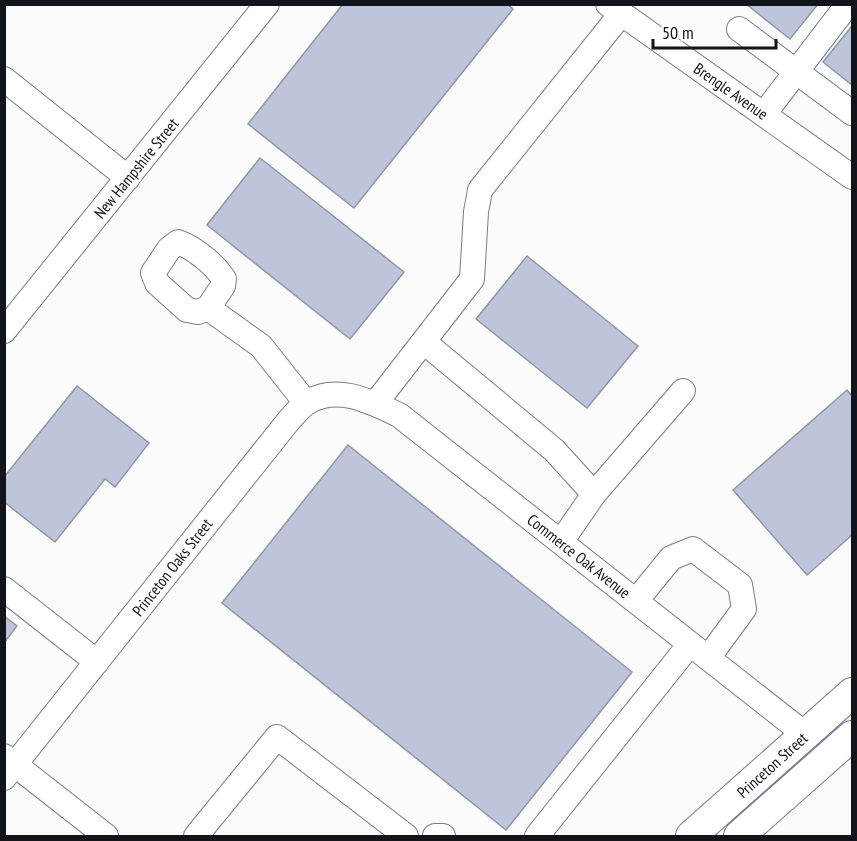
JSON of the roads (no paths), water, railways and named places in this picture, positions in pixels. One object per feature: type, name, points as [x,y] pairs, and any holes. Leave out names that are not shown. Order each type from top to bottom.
[{"type":"main road","name":"Princeton Street","points":[[691,837],[852,693]]},
{"type":"main road","name":"Princeton Street","points":[[740,837],[852,736]]},
{"type":"street","name":"New Hampshire Street","points":[[4,331],[267,4]]},
{"type":"street","points":[[764,114],[848,4]]},
{"type":"street","points":[[375,404],[472,279],[476,212],[480,190],[615,9]]},
{"type":"street","name":"Brengle Avenue","points":[[615,9],[852,177]]},
{"type":"street","points":[[739,29],[852,113]]},
{"type":"street","points":[[4,79],[128,178]]},
{"type":"street","points":[[208,308],[261,346],[306,403]]},
{"type":"street","points":[[424,342],[554,450],[594,494]]},
{"type":"street","points":[[561,542],[594,494],[683,391]]},
{"type":"street","name":"Commerce Oak Avenue","points":[[306,403],[319,396],[344,394],[399,415],[806,735]]},
{"type":"street","name":"Princeton Oaks Street","points":[[8,766],[97,662],[290,419],[306,403]]},
{"type":"street","points":[[537,837],[699,651],[744,609],[740,585],[693,549],[671,558],[636,601]]},
{"type":"street","points":[[4,589],[97,662]]},
{"type":"street","points":[[196,837],[277,737],[406,837]]},
{"type":"street","points":[[8,766],[106,837]]},
{"type":"street","points":[[435,837],[443,837]]}]
